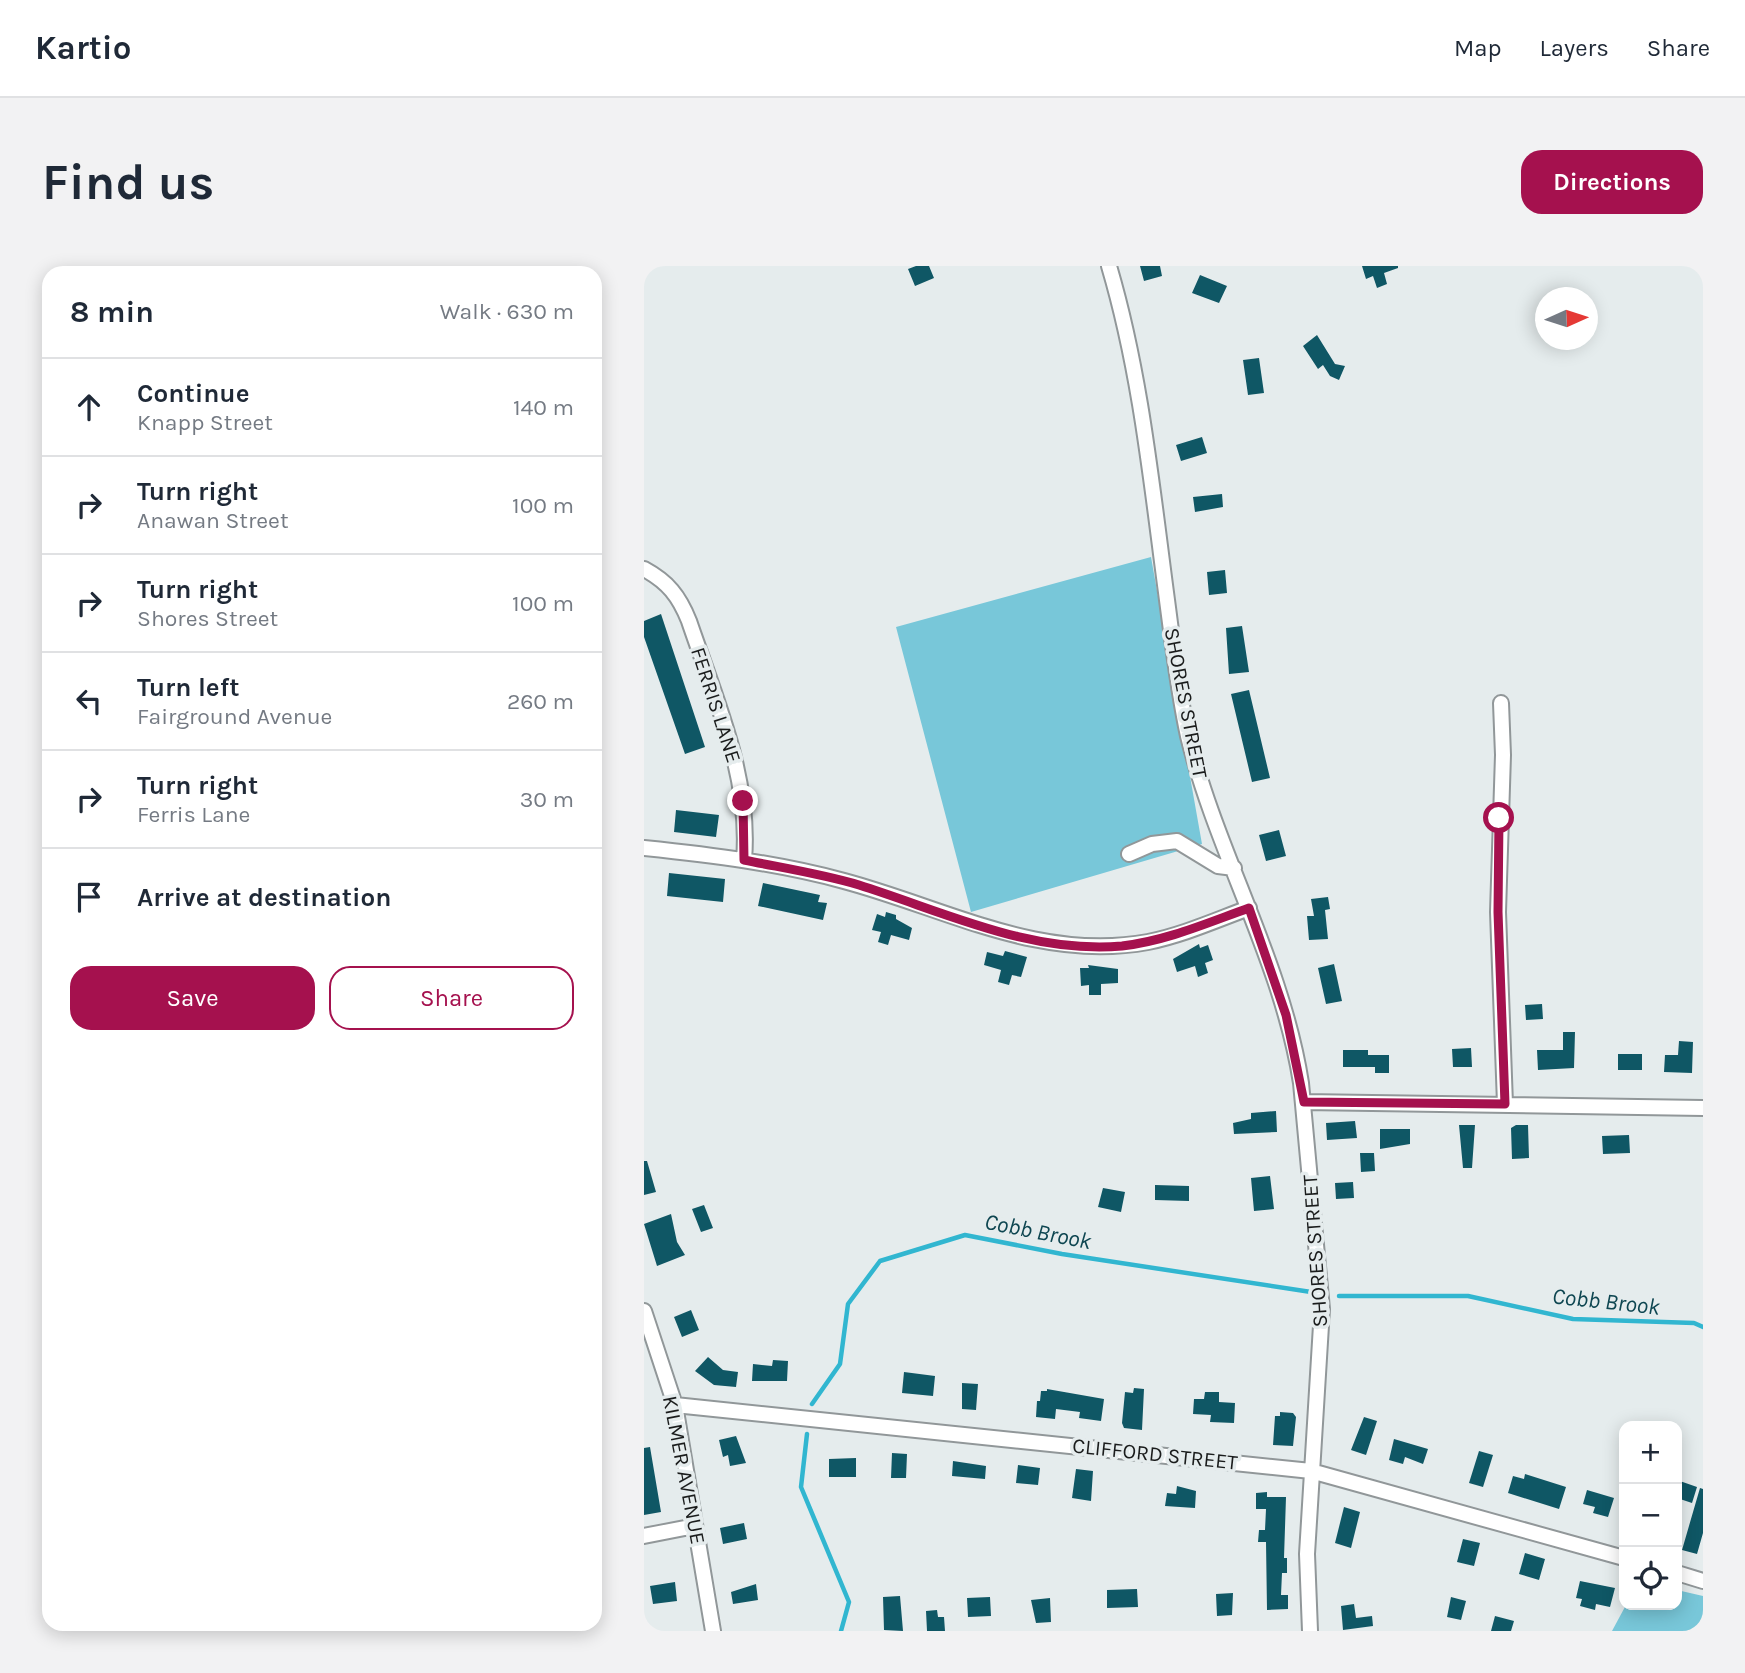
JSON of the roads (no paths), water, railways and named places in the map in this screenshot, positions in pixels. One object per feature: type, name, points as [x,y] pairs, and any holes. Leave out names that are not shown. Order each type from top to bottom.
[{"type":"street","name":"SHORES STREET","points":[[1109,266],[1133,358],[1184,715],[1209,806],[1249,908],[1286,1015],[1304,1102],[1322,1310],[1307,1554],[1310,1631]]},
{"type":"street","name":"FERRIS LANE","points":[[644,569],[669,585],[681,600],[689,621],[738,774],[745,820],[744,860]]},
{"type":"street","points":[[1501,703],[1503,755],[1498,912],[1505,1104]]},
{"type":"street","points":[[1129,854],[1152,844],[1177,841],[1218,866],[1234,869]]},
{"type":"street","points":[[644,848],[744,860],[842,880],[1009,935],[1064,946],[1106,947],[1148,942],[1179,934],[1249,908]]},
{"type":"street","points":[[1304,1102],[1703,1108]]},
{"type":"street","name":"KILMER AVENUE","points":[[644,1312],[675,1405],[713,1631]]},
{"type":"street","name":"CLIFFORD STREET","points":[[675,1405],[1311,1471],[1619,1557]]},
{"type":"street","points":[[644,1536],[695,1526]]},
{"type":"street","points":[[1682,1575],[1703,1581]]},
{"type":"waterway","name":"Cobb Brook","points":[[812,1404],[840,1364],[848,1304],[880,1261],[965,1235],[1062,1254],[1311,1292]]},
{"type":"waterway","name":"Cobb Brook","points":[[1339,1296],[1468,1296],[1573,1319],[1694,1323],[1703,1327]]},
{"type":"waterway","name":"Cobb Brook","points":[[807,1434],[801,1487],[849,1602],[841,1631]]}]
